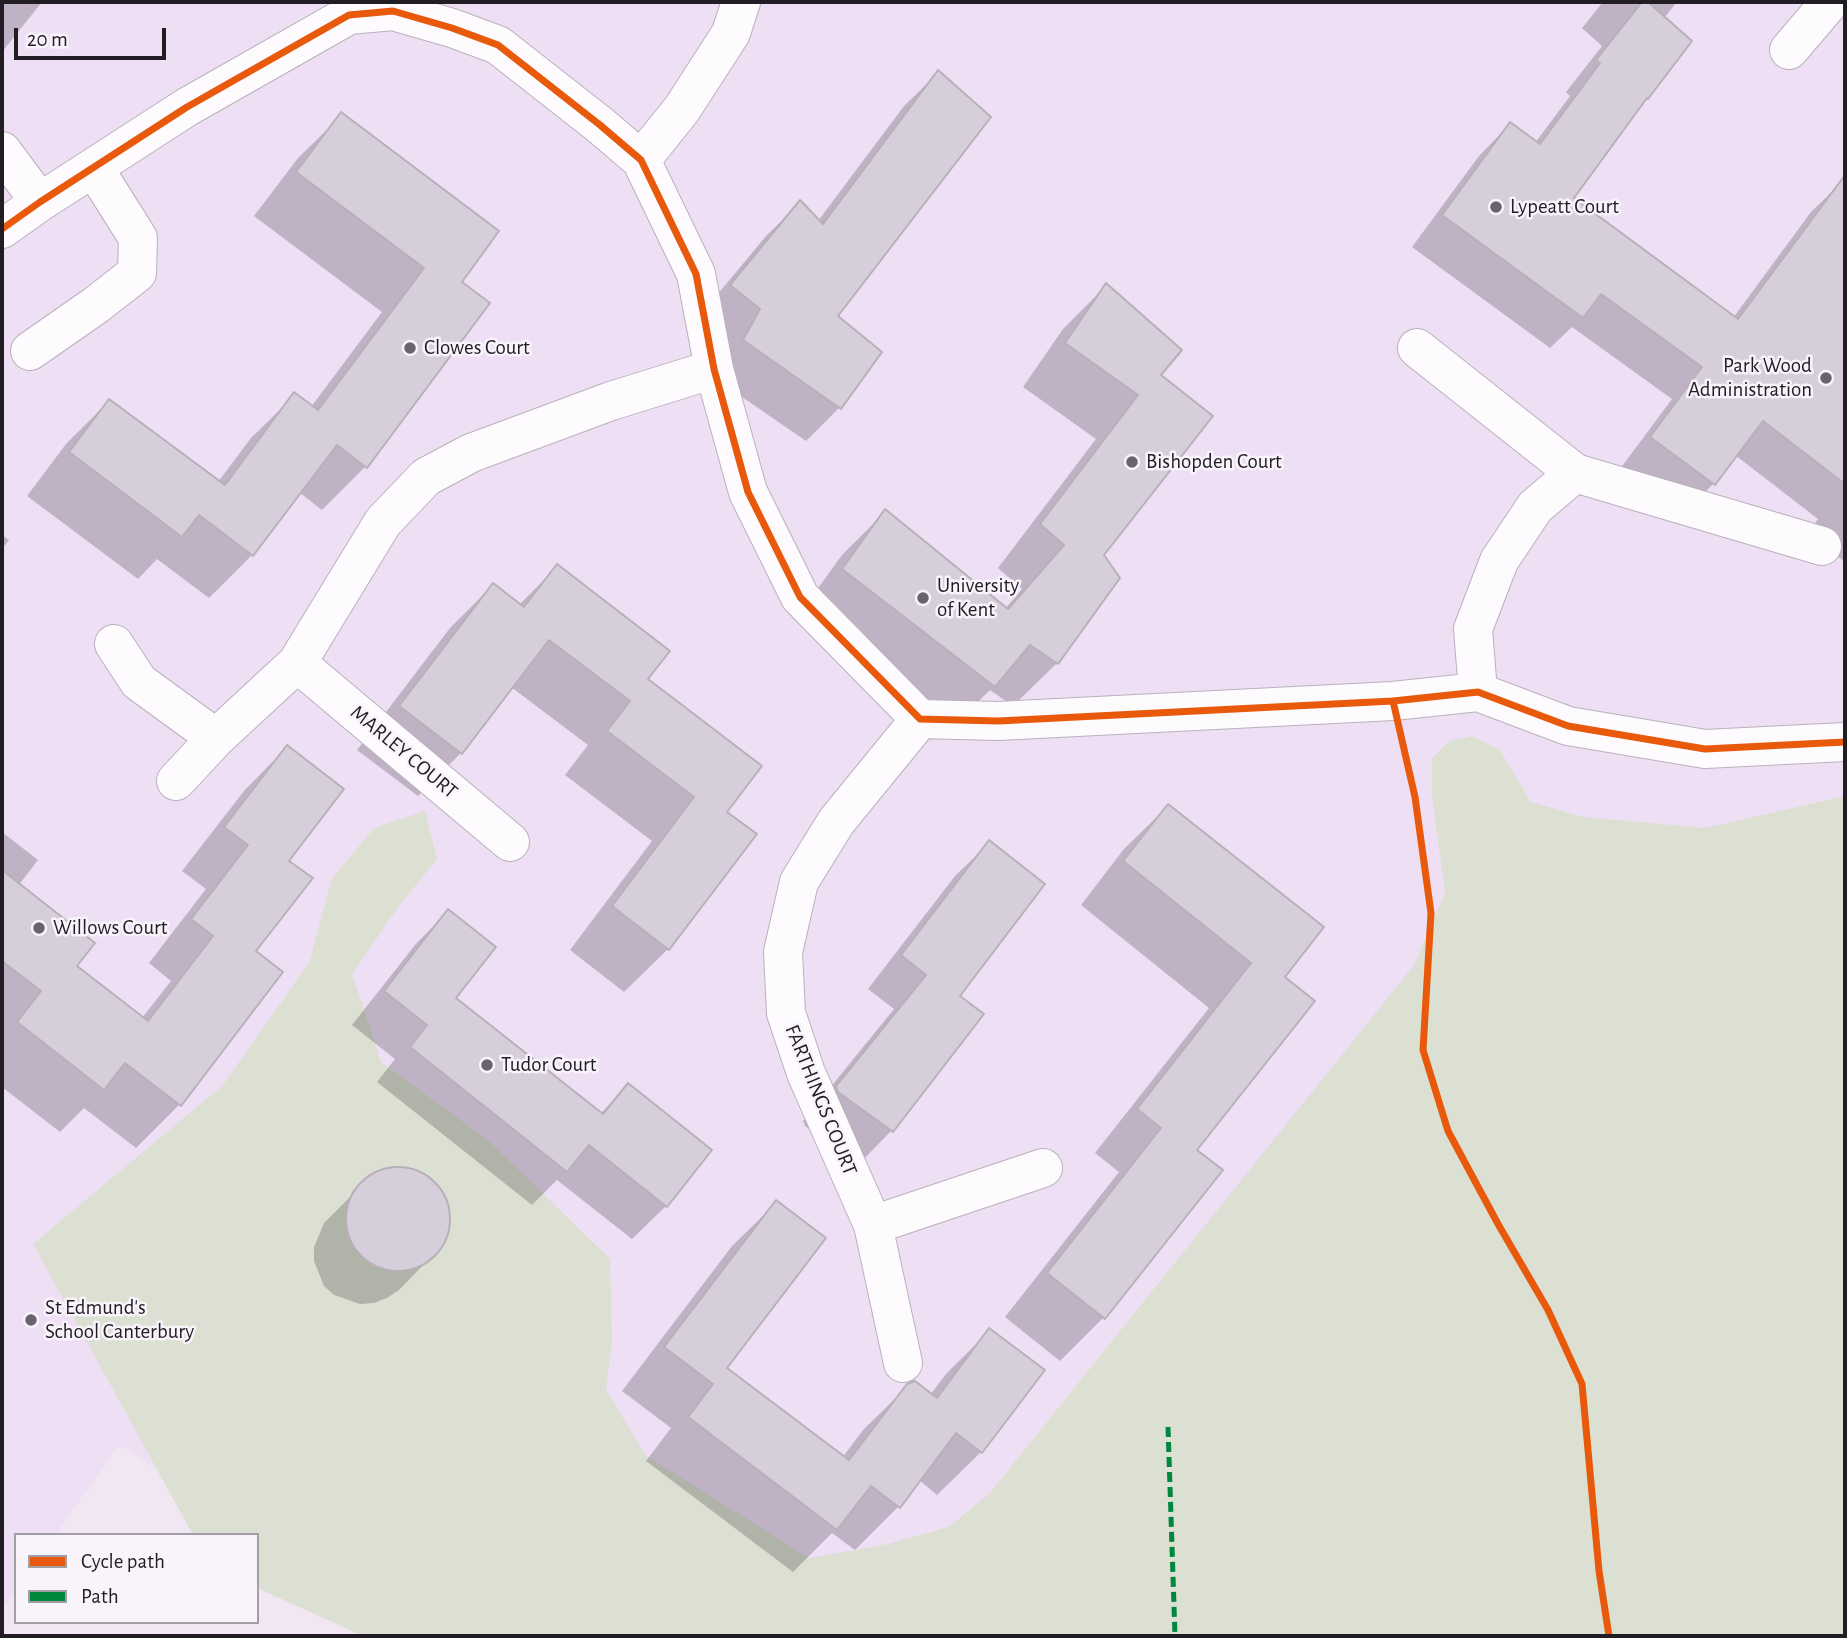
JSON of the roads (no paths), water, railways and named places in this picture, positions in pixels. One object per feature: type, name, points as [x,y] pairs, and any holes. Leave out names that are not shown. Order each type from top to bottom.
[{"type":"street","points":[[641,160],[682,109],[731,33],[741,2]]},
{"type":"street","points":[[1789,50],[1830,2]]},
{"type":"street","points":[[2,229],[187,107],[346,8],[393,11],[498,45],[641,160],[696,274],[714,369],[748,492],[800,597],[920,719],[998,721],[1393,701],[1478,692],[1568,726],[1705,749],[1845,742]]},
{"type":"street","points":[[2,152],[40,202]]},
{"type":"street","points":[[30,351],[137,273],[138,238],[94,167]]},
{"type":"street","points":[[1417,348],[1575,473],[1822,546]]},
{"type":"street","points":[[176,781],[216,738],[297,663],[383,522],[426,477],[471,453],[611,401],[714,369]]},
{"type":"street","points":[[1478,692],[1473,629],[1499,561],[1535,507],[1575,473]]},
{"type":"street","points":[[114,644],[139,682],[216,738]]},
{"type":"street","name":"MARLEY COURT","points":[[297,663],[510,842]]},
{"type":"street","name":"FARTHINGS COURT","points":[[904,1363],[873,1225],[806,1073],[786,1013],[783,952],[799,882],[836,822],[920,719]]},
{"type":"street","points":[[873,1225],[1043,1168]]},
{"type":"place","name":"Lypeatt Court","points":[[1496,207]]},
{"type":"place","name":"Clowes Court","points":[[410,348]]},
{"type":"place","name":"Park Wood Administration","points":[[1826,378]]},
{"type":"place","name":"Bishopden Court","points":[[1132,462]]},
{"type":"place","name":"University of Kent","points":[[923,598]]},
{"type":"place","name":"Willows Court","points":[[39,928]]},
{"type":"place","name":"Tudor Court","points":[[487,1065]]},
{"type":"place","name":"St Edmund's School Canterbury","points":[[31,1320]]}]
